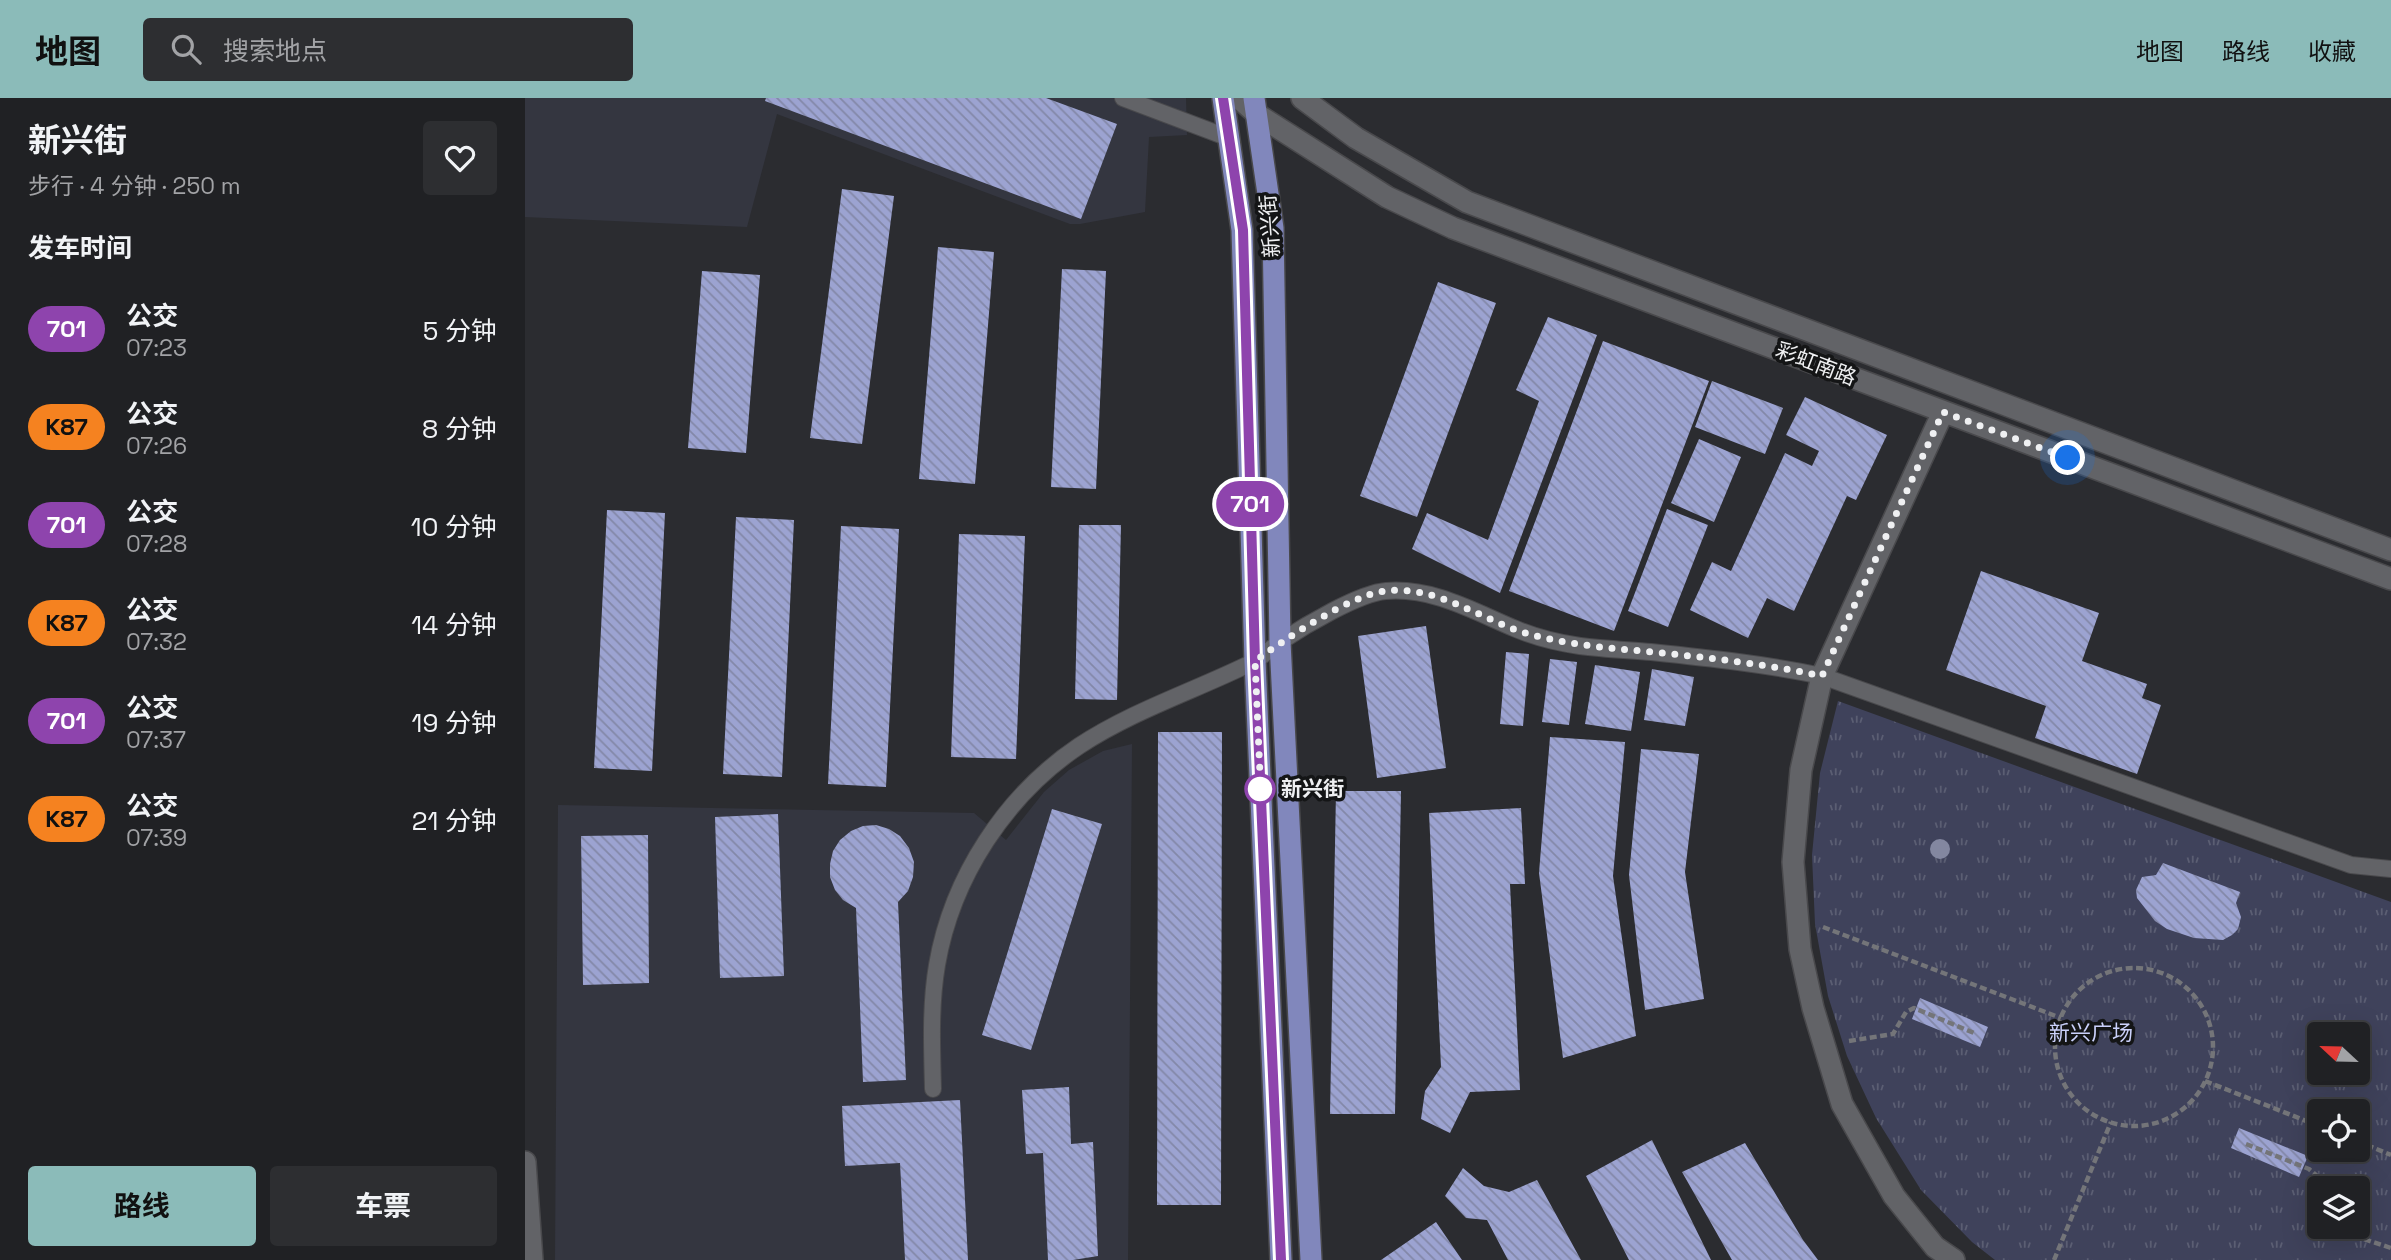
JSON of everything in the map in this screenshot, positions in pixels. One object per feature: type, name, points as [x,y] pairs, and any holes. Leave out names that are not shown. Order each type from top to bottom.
[{"type":"main road","name":"新兴街","points":[[1223,98],[1243,230],[1255,661],[1281,1260]]},
{"type":"main road","name":"新兴街","points":[[1256,107],[1273,228],[1280,642],[1311,1260]]},
{"type":"street","name":"彩虹南路","points":[[1239,98],[1387,197],[1453,228],[2391,579]]},
{"type":"street","name":"彩虹南路","points":[[1301,98],[1356,138],[1467,202],[2391,550]]},
{"type":"street","points":[[1943,412],[1822,676],[1801,770],[1793,862],[1800,949],[1842,1104],[1893,1196],[1935,1247],[1954,1260]]},
{"type":"street","points":[[525,1162],[532,1260]]},
{"type":"lane","points":[[1123,98],[1229,138]]},
{"type":"lane","points":[[933,1089],[932,1011],[937,963],[954,905],[970,867],[993,830],[1021,795],[1078,747],[1119,723],[1255,661],[1280,642],[1355,600],[1385,591],[1423,593],[1459,604],[1520,631],[1578,646],[1738,661],[1822,676],[2351,865],[2391,869]]},
{"type":"path","points":[[1815,924],[2061,1018]]},
{"type":"path","points":[[2143,968],[2163,973],[2181,982],[2195,996],[2207,1016],[2213,1037],[2212,1060],[2205,1081],[2193,1100],[2176,1114],[2155,1123],[2133,1126],[2111,1122],[2091,1113],[2074,1098],[2062,1079],[2056,1038],[2061,1018],[2071,1000],[2085,985],[2103,974],[2122,969],[2143,968]]},
{"type":"path","points":[[1824,1044],[1893,1034],[1906,1012],[1914,1008],[1974,1033]]},
{"type":"path","points":[[2205,1081],[2307,1121]]},
{"type":"path","points":[[2054,1260],[2111,1122]]},
{"type":"path","points":[[2246,1144],[2309,1169],[2316,1176]]},
{"type":"path","points":[[2370,1146],[2391,1155]]},
{"type":"path","points":[[2364,1239],[2391,1248]]},
{"type":"shaded area","points":[[525,98],[1186,98],[1187,135],[1149,137],[1145,212],[1080,224],[1070,224],[777,114],[747,227],[525,217]]},
{"type":"shaded area","points":[[1132,744],[1128,1260],[555,1260],[558,805],[974,813],[1006,840],[1044,792],[1069,770],[1103,751]]},
{"type":"green space","name":"新兴广场","points":[[1838,701],[2391,902],[2391,1260],[1995,1260],[1972,1242],[1921,1190],[1876,1118],[1847,1056],[1828,996],[1815,924],[1812,855],[1820,773]]},
{"type":"building","points":[[766,98],[1046,98],[1117,124],[1081,219],[765,101]]},
{"type":"building","points":[[842,189],[894,196],[862,444],[810,438]]},
{"type":"building","points":[[938,247],[994,252],[975,484],[919,479]]},
{"type":"building","points":[[1062,269],[1106,271],[1096,489],[1051,487]]},
{"type":"building","points":[[702,271],[760,275],[746,453],[688,448]]},
{"type":"building","points":[[1438,282],[1496,303],[1417,517],[1360,496]]},
{"type":"building","points":[[1548,317],[1597,335],[1500,593],[1412,549],[1427,513],[1488,540],[1539,401],[1516,390]]},
{"type":"building","points":[[1603,341],[1709,381],[1614,631],[1509,591]]},
{"type":"building","points":[[1712,381],[1783,408],[1765,454],[1695,427]]},
{"type":"building","points":[[1805,397],[1887,435],[1856,500],[1847,496],[1794,611],[1767,598],[1748,638],[1690,610],[1712,562],[1731,571],[1785,453],[1812,466],[1819,451],[1786,435]]},
{"type":"building","points":[[1699,439],[1741,457],[1714,522],[1671,503]]},
{"type":"building","points":[[1667,509],[1708,525],[1668,627],[1628,611]]},
{"type":"building","points":[[607,510],[665,513],[652,771],[594,768]]},
{"type":"building","points":[[736,517],[794,520],[782,777],[723,774]]},
{"type":"building","points":[[1079,525],[1121,525],[1117,700],[1075,699]]},
{"type":"building","points":[[841,526],[899,529],[886,787],[828,784]]},
{"type":"building","points":[[959,534],[1025,536],[1016,759],[951,757]]},
{"type":"building","points":[[1981,571],[2099,613],[2082,661],[2147,684],[2142,698],[2161,705],[2137,774],[2035,738],[2046,706],[1946,670]]},
{"type":"building","points":[[1426,626],[1446,768],[1377,778],[1358,636]]},
{"type":"building","points":[[1506,652],[1529,654],[1523,726],[1500,724]]},
{"type":"building","points":[[1550,659],[1577,662],[1569,725],[1542,722]]},
{"type":"building","points":[[1595,665],[1640,672],[1631,731],[1585,724]]},
{"type":"building","points":[[1652,669],[1694,677],[1685,726],[1644,720]]},
{"type":"building","points":[[1158,732],[1222,732],[1221,1205],[1157,1205]]},
{"type":"building","points":[[1550,737],[1625,742],[1613,876],[1636,1036],[1563,1058],[1539,873]]},
{"type":"building","points":[[1641,749],[1699,754],[1685,872],[1704,999],[1645,1010],[1629,875]]},
{"type":"building","points":[[1336,791],[1401,791],[1395,1114],[1330,1114]]},
{"type":"building","points":[[1521,808],[1525,884],[1510,884],[1520,1090],[1470,1092],[1450,1133],[1421,1119],[1425,1091],[1441,1067],[1429,813]]},
{"type":"building","points":[[1052,809],[1102,824],[1031,1050],[982,1035]]},
{"type":"building","points":[[778,814],[784,976],[720,978],[715,817]]},
{"type":"building","points":[[876,825],[900,836],[909,848],[914,862],[908,891],[898,902],[906,1080],[863,1082],[856,908],[843,900],[835,890],[830,877],[830,864],[833,851],[840,840],[863,826]]},
{"type":"building","points":[[648,835],[649,983],[583,985],[581,836]]},
{"type":"building","points":[[2163,863],[2240,892],[2236,903],[2241,917],[2238,929],[2223,940],[2194,938],[2167,929],[2155,921],[2137,898],[2136,890],[2142,877],[2156,875]]},
{"type":"building","points":[[1920,998],[1988,1027],[1980,1047],[1912,1019]]},
{"type":"building","points":[[1069,1087],[1071,1144],[1093,1142],[1098,1256],[1048,1260],[1043,1153],[1026,1154],[1022,1090]]},
{"type":"building","points":[[960,1100],[968,1260],[905,1260],[900,1163],[845,1166],[842,1106]]},
{"type":"building","points":[[2239,1128],[2307,1156],[2307,1158],[2299,1177],[2231,1148]]},
{"type":"building","points":[[1652,1140],[1711,1260],[1629,1260],[1586,1176]]},
{"type":"building","points":[[1745,1143],[1803,1240],[1818,1260],[1732,1260],[1682,1172]]},
{"type":"building","points":[[1463,1168],[1484,1186],[1509,1192],[1537,1180],[1581,1260],[1508,1260],[1487,1220],[1466,1218],[1445,1196]]},
{"type":"building","points":[[1436,1222],[1462,1260],[1381,1260]]},
{"type":"bus line","name":"701","points":[[1223,98],[1243,230],[1255,661],[1281,1260]]},
{"type":"place","name":"新兴街","points":[[1260,789]]},
{"type":"route","points":[[1260,789],[1261,797],[1255,661],[1280,642],[1355,600],[1385,591],[1423,593],[1459,604],[1520,631],[1578,646],[1738,661],[1822,676],[1943,412],[2068,458]]}]
